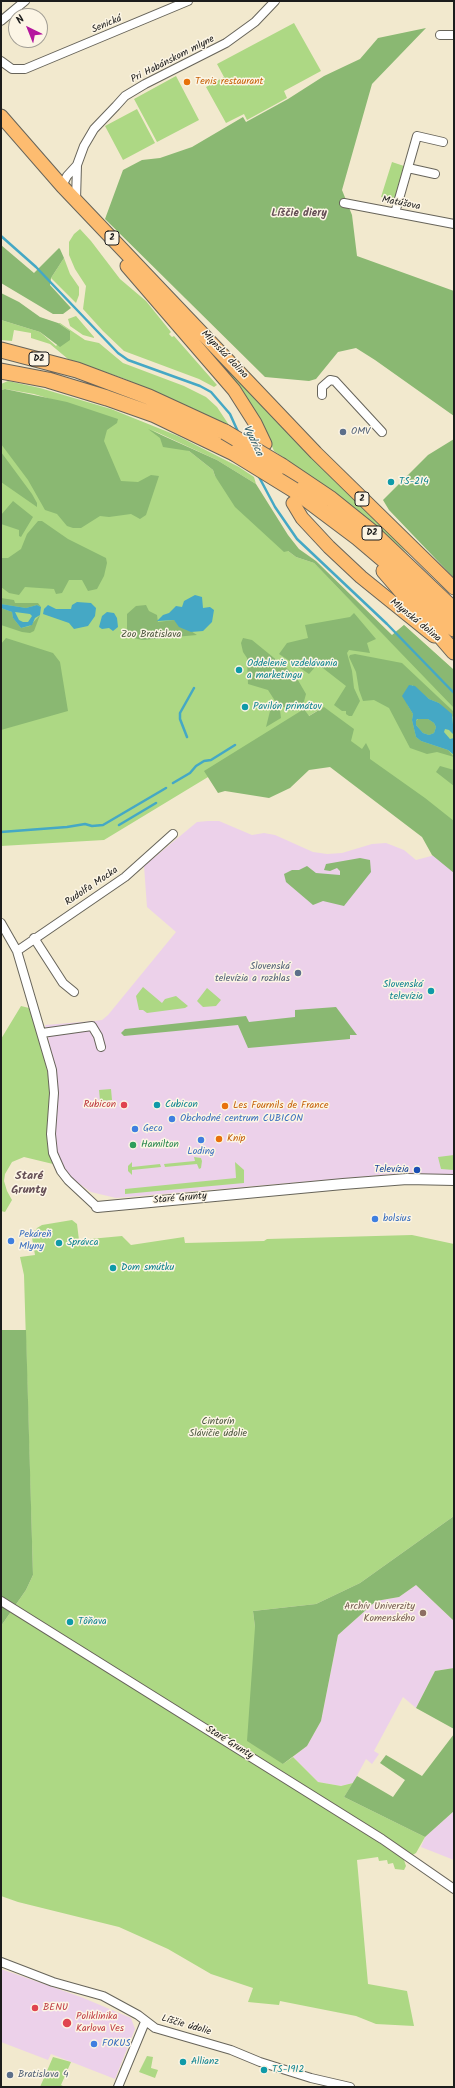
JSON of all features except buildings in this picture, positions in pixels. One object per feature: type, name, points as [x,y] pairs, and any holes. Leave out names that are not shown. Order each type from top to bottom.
[{"type":"highway","name":"D2","points":[[1,350],[77,370],[149,397],[225,432],[282,466],[330,499],[372,532],[454,610]]},
{"type":"highway","name":"D2","points":[[1,372],[48,380],[107,398],[155,415],[234,453],[294,497],[343,526],[390,566],[454,629]]},
{"type":"highway","points":[[343,526],[454,652]]},
{"type":"main road","name":"Mlynská dolina","points":[[1,116],[62,191]]},
{"type":"main road","name":"Mlynská dolina","points":[[1,129],[316,453],[454,588]]},
{"type":"main road","name":"Mlynská dolina","points":[[76,206],[222,375],[243,404],[265,444]]},
{"type":"main road","name":"Mlynská dolina","points":[[294,497],[312,529],[334,552],[361,577],[454,652]]},
{"type":"street","points":[[1,20],[26,1]]},
{"type":"street","name":"Senická","points":[[1,61],[16,70],[32,67],[188,1]]},
{"type":"street","name":"Pri Habánskom mlyne","points":[[62,191],[67,176],[77,165],[94,130],[125,96],[145,84],[226,43],[255,22],[275,1]]},
{"type":"street","points":[[440,34],[454,35]]},
{"type":"street","points":[[396,213],[417,136],[443,142]]},
{"type":"street","name":"Pri Habánskom mlyne","points":[[76,206],[77,165]]},
{"type":"street","points":[[408,168],[435,174]]},
{"type":"street","name":"Matúšova","points":[[344,203],[454,224]]},
{"type":"street","points":[[322,394],[322,387],[330,380],[335,381],[382,432]]},
{"type":"street","name":"Rudolfa Mocka","points":[[17,951],[125,877],[173,834]]},
{"type":"street","name":"Staré Grunty","points":[[1,923],[17,951],[42,1033],[53,1079],[51,1134],[53,1153],[61,1170],[68,1180],[97,1207],[407,1179],[454,1180]]},
{"type":"street","points":[[34,938],[63,983],[74,992]]},
{"type":"street","points":[[42,1033],[92,1026],[98,1036],[101,1047]]},
{"type":"street","name":"Staré Grunty","points":[[1,1601],[382,1839],[454,1889]]},
{"type":"street","name":"Líščie údolie","points":[[1,1962],[53,1982],[103,1996],[138,2015],[145,2022],[155,2028],[231,2050],[260,2062],[311,2078],[350,2087]]},
{"type":"street","points":[[118,2087],[145,2022]]},
{"type":"shaded area","name":"Slovenská televízia a rozhlas","points":[[219,821],[252,835],[264,833],[275,835],[313,852],[327,854],[342,853],[372,844],[386,843],[404,850],[416,860],[454,850],[454,1175],[405,1173],[116,1198],[91,1192],[70,1177],[58,1158],[54,1140],[57,1075],[45,1025],[102,1020],[108,1015],[176,932],[147,907],[144,866],[197,822]]},
{"type":"shaded area","points":[[416,1585],[454,1621],[454,1668],[435,1671],[416,1708],[403,1697],[374,1751],[379,1754],[372,1764],[366,1759],[353,1783],[341,1786],[318,1782],[293,1757],[307,1746],[321,1721],[338,1635],[376,1601],[399,1597]]},
{"type":"shaded area","points":[[454,1811],[454,1860],[421,1847],[425,1837]]},
{"type":"shaded area","name":"Poliklinika Karlova Ves","points":[[1,1969],[81,1997],[131,2018],[135,2029],[115,2079],[51,2054],[48,2060],[1,2042]]},
{"type":"green space","points":[[294,23],[321,71],[284,91],[287,98],[247,120],[244,114],[226,123],[206,87],[224,77],[217,64]]},
{"type":"green space","points":[[426,28],[372,84],[342,190],[352,215],[357,256],[454,291],[454,416],[356,348],[338,352],[316,379],[309,381],[265,377],[105,219],[123,170],[142,160],[160,158],[192,147],[243,117],[246,122],[288,99],[324,76],[360,59],[378,38]]},
{"type":"green space","points":[[176,76],[199,120],[157,142],[134,99]]},
{"type":"green space","points":[[137,109],[155,143],[123,160],[105,126]]},
{"type":"green space","points":[[392,162],[407,167],[396,202],[381,197]]},
{"type":"green space","points":[[80,229],[120,279],[146,301],[171,332],[169,334],[172,337],[174,336],[217,385],[214,387],[199,379],[124,351],[83,309],[86,286],[75,269],[69,255],[69,242],[74,234]]},
{"type":"green space","points":[[1,245],[34,273],[59,248],[64,258],[51,278],[50,285],[71,308],[63,314],[53,314],[1,283]]},
{"type":"green space","points":[[64,258],[70,274],[79,287],[79,295],[76,303],[51,278]]},
{"type":"green space","points":[[155,289],[320,465],[411,556],[342,498],[274,451],[265,430]]},
{"type":"green space","points":[[1,293],[19,302],[40,317],[58,323],[70,331],[70,340],[60,347],[40,332],[1,320]]},
{"type":"green space","points":[[76,316],[94,338],[83,335],[70,326],[68,319]]},
{"type":"green space","points":[[1,320],[40,332],[56,346],[70,331],[58,323],[60,323],[85,340],[99,343],[123,363],[184,386],[206,397],[217,407],[229,425],[125,379],[68,359],[50,344],[31,338],[31,333],[14,330],[12,341],[1,340]]},
{"type":"green space","name":"Zoo Bratislava","points":[[8,381],[40,388],[111,409],[178,436],[239,467],[254,477],[256,484],[217,460],[152,430],[189,451],[213,470],[215,476],[288,551],[296,557],[314,563],[388,639],[404,625],[454,670],[454,827],[365,758],[322,708],[104,840],[1,846],[1,399],[100,414],[34,394],[5,389],[1,390],[1,384]]},
{"type":"green space","points":[[5,389],[67,402],[118,419],[117,423],[107,430],[104,441],[121,481],[138,482],[151,475],[159,476],[146,515],[140,519],[131,514],[109,517],[100,516],[81,528],[73,528],[67,526],[57,514],[45,510],[28,480],[1,444],[1,390]]},
{"type":"green space","points":[[148,429],[217,460],[256,484],[288,535],[299,549],[316,561],[392,635],[404,625],[454,670],[454,708],[314,563],[296,557],[288,551],[284,552],[235,507],[215,476],[213,470],[189,451],[163,447],[160,438]]},
{"type":"green space","points":[[454,439],[454,578],[389,510],[383,500],[428,455]]},
{"type":"green space","points":[[1,452],[32,494],[37,503],[37,507],[1,482]]},
{"type":"green space","points":[[13,501],[33,517],[21,537],[19,536],[19,530],[1,524],[1,515]]},
{"type":"green space","points":[[38,521],[42,521],[68,539],[106,558],[107,563],[104,576],[97,589],[88,591],[82,580],[69,580],[62,593],[56,594],[54,589],[25,587],[19,595],[9,593],[1,587],[1,558],[8,558],[21,549],[27,534]]},
{"type":"green space","points":[[1,598],[14,600],[15,603],[38,603],[41,607],[37,605],[26,608],[1,604]]},
{"type":"green space","points":[[146,605],[149,611],[157,615],[158,622],[174,620],[197,635],[142,640],[134,638],[127,630],[127,614],[136,606]]},
{"type":"green space","points":[[1,608],[12,612],[13,618],[21,628],[30,626],[40,615],[34,631],[30,633],[22,632],[1,625]]},
{"type":"green space","points":[[354,613],[376,639],[367,643],[370,653],[349,650],[347,653],[352,671],[354,688],[360,701],[352,716],[349,716],[346,714],[346,711],[342,711],[334,705],[346,686],[319,665],[316,666],[309,674],[279,654],[287,643],[308,638],[305,625],[350,617]]},
{"type":"green space","points":[[6,638],[53,653],[60,662],[68,711],[1,730],[1,644]]},
{"type":"green space","points":[[243,638],[252,640],[295,675],[306,694],[303,705],[293,711],[277,704],[268,690],[248,684],[247,658],[243,652],[241,643]]},
{"type":"green space","points":[[355,654],[402,663],[453,711],[454,718],[439,703],[429,699],[412,685],[407,704],[413,714],[412,720],[416,737],[421,741],[448,750],[454,757],[437,752],[427,754],[410,748],[389,708],[374,700],[363,701],[359,690],[356,672],[349,657],[350,655]]},
{"type":"green space","points":[[324,707],[354,729],[351,741],[362,749],[366,743],[370,751],[370,759],[425,798],[454,821],[454,873],[432,855],[422,837],[330,767],[309,770],[290,788],[269,798],[225,791],[218,793],[204,771],[304,709],[309,716]]},
{"type":"green space","points":[[273,708],[280,710],[281,718],[266,727],[270,711]]},
{"type":"green space","points":[[418,719],[428,719],[434,723],[436,727],[434,733],[429,735],[423,733],[416,725],[416,721]]},
{"type":"green space","points":[[440,766],[454,770],[454,786],[436,772]]},
{"type":"green space","points":[[360,858],[370,860],[371,872],[344,906],[323,901],[313,905],[286,882],[284,874],[307,866],[316,873],[340,875],[340,871],[337,868],[330,871],[324,870],[326,864]]},
{"type":"green space","points":[[143,987],[162,1003],[165,999],[176,996],[188,1006],[185,1008],[147,1013],[143,1010],[139,1010],[136,996]]},
{"type":"green space","points":[[207,988],[221,1000],[216,1006],[203,1007],[197,1001]]},
{"type":"green space","points":[[21,1006],[29,1008],[43,1052],[50,1084],[47,1142],[53,1164],[24,1157],[12,1162],[5,1174],[4,1181],[12,1200],[5,1212],[1,1211],[1,1039]]},
{"type":"green space","points":[[336,1007],[357,1035],[350,1035],[350,1039],[248,1048],[238,1025],[124,1036],[121,1033],[125,1029],[246,1016],[249,1022],[295,1017],[295,1010]]},
{"type":"green space","points":[[111,1089],[112,1100],[100,1101],[99,1090]]},
{"type":"green space","points":[[454,1155],[454,1170],[441,1169],[438,1157]]},
{"type":"green space","points":[[194,1157],[201,1158],[201,1168],[199,1169],[197,1164],[165,1167],[164,1164],[195,1161]]},
{"type":"green space","points":[[132,1162],[132,1167],[160,1164],[161,1167],[132,1170],[132,1175],[128,1171],[128,1166]]},
{"type":"green space","points":[[235,1162],[244,1170],[244,1183],[125,1194],[125,1189],[236,1178]]},
{"type":"green space","name":"Cintorín Slávičie údolie","points":[[72,1220],[77,1224],[79,1240],[122,1236],[131,1245],[184,1237],[185,1243],[412,1235],[454,1244],[454,1516],[360,1583],[316,1604],[253,1611],[283,1764],[293,1757],[318,1782],[341,1786],[353,1783],[344,1797],[425,1837],[416,1853],[404,1860],[406,1866],[404,1870],[395,1869],[393,1863],[388,1864],[387,1860],[379,1861],[378,1857],[357,1860],[368,1984],[407,1991],[414,2026],[376,2024],[356,2016],[280,2001],[279,2005],[248,2002],[253,1988],[211,1974],[168,1949],[119,1927],[18,1902],[1,1896],[1,1626],[26,1590],[33,1575],[24,1275],[20,1257],[35,1255],[31,1232],[42,1225]]},
{"type":"green space","points":[[1,1330],[26,1330],[33,1575],[26,1590],[1,1626]]},
{"type":"green space","points":[[454,1516],[454,1621],[416,1585],[399,1597],[376,1601],[338,1635],[321,1721],[307,1746],[283,1764],[247,1741],[255,1627],[253,1611],[316,1604],[360,1583]]},
{"type":"green space","points":[[454,1668],[454,1729],[416,1708],[435,1671]]},
{"type":"green space","points":[[454,1734],[454,1811],[425,1837],[344,1797],[357,1776],[393,1797],[405,1780],[380,1763],[386,1755],[422,1776]]},
{"type":"green space","points":[[147,2056],[153,2057],[151,2068],[158,2070],[155,2078],[139,2072]]},
{"type":"green space","points":[[53,2057],[71,2062],[61,2085],[65,2087],[40,2087]]},
{"type":"water","points":[[195,595],[202,597],[203,608],[210,607],[214,610],[212,622],[203,631],[191,632],[179,627],[174,620],[157,621],[176,606],[182,607],[184,601]]},
{"type":"water","points":[[77,602],[91,603],[96,608],[95,616],[88,626],[74,629],[69,623],[43,614],[44,609],[48,605],[56,609],[71,609],[72,605]]},
{"type":"water","points":[[1,604],[26,608],[37,605],[41,607],[40,615],[35,618],[32,625],[21,628],[13,618],[12,612],[1,608]],"holes":[[[15,612],[30,614],[32,616],[28,622],[23,622],[19,620]]]},
{"type":"water","points":[[107,612],[114,613],[117,618],[118,627],[113,631],[109,628],[102,629],[99,627],[102,616]]},
{"type":"water","points":[[409,685],[415,686],[429,699],[439,703],[452,714],[454,735],[449,730],[445,729],[444,732],[450,739],[454,738],[454,755],[448,750],[421,741],[416,737],[412,720],[413,714],[402,696]],"holes":[[[417,719],[428,719],[434,723],[436,727],[434,733],[429,735],[423,733],[416,725]]]},
{"type":"waterway","name":"Vydrica","points":[[1,236],[36,267],[118,353],[128,360],[200,386],[211,392],[230,414],[239,434]]},
{"type":"waterway","name":"Vydrica","points":[[258,475],[275,507],[297,539],[387,624],[454,693]]},
{"type":"waterway","points":[[187,737],[180,719],[180,713],[194,688]]},
{"type":"waterway","points":[[173,783],[190,773],[196,766],[204,761],[211,760],[235,745]]},
{"type":"waterway","points":[[1,832],[67,827],[85,824],[92,826],[103,825],[166,788]]},
{"type":"waterway","points":[[119,825],[156,803]]},
{"type":"place","name":"Tenis restaurant","points":[[187,82]]},
{"type":"place","name":"OMV","points":[[343,432]]},
{"type":"place","name":"TS-214","points":[[391,482]]},
{"type":"place","name":"Oddelenie vzdelávania a marketingu","points":[[239,670]]},
{"type":"place","name":"Pavilón primátov","points":[[245,707]]},
{"type":"place","name":"Slovenská televízia a rozhlas","points":[[298,973]]},
{"type":"place","name":"Slovenská televízia","points":[[431,991]]},
{"type":"place","name":"Rubicon","points":[[124,1105]]},
{"type":"place","name":"Cubicon","points":[[157,1105]]},
{"type":"place","name":"Les Fournils de France","points":[[225,1106]]},
{"type":"place","name":"Obchodné centrum CUBICON","points":[[172,1119]]},
{"type":"place","name":"Geco","points":[[135,1129]]},
{"type":"place","name":"Knip","points":[[219,1139]]},
{"type":"place","name":"Loding","points":[[201,1140]]},
{"type":"place","name":"Hamilton","points":[[133,1145]]},
{"type":"place","name":"Televízia","points":[[417,1170]]},
{"type":"place","name":"bolsius","points":[[375,1219]]},
{"type":"place","name":"Pekáreň Mlyny","points":[[11,1241]]},
{"type":"place","name":"Správca","points":[[59,1243]]},
{"type":"place","name":"Dom smútku","points":[[113,1268]]},
{"type":"place","name":"Archív Univerzity Komenského","points":[[423,1613]]},
{"type":"place","name":"Tôňava","points":[[70,1622]]},
{"type":"place","name":"BENU","points":[[35,2008]]},
{"type":"place","name":"Poliklinika Karlova Ves","points":[[67,2023]]},
{"type":"place","name":"FOKUS","points":[[94,2044]]},
{"type":"place","name":"Allianz","points":[[183,2062]]},
{"type":"place","name":"TS-1912","points":[[264,2070]]},
{"type":"place","name":"Bratislava 4","points":[[10,2075]]},
{"type":"district","name":"Líščie diery","points":[[299,214]]},
{"type":"district","name":"Staré Grunty","points":[[29,1184]]}]
